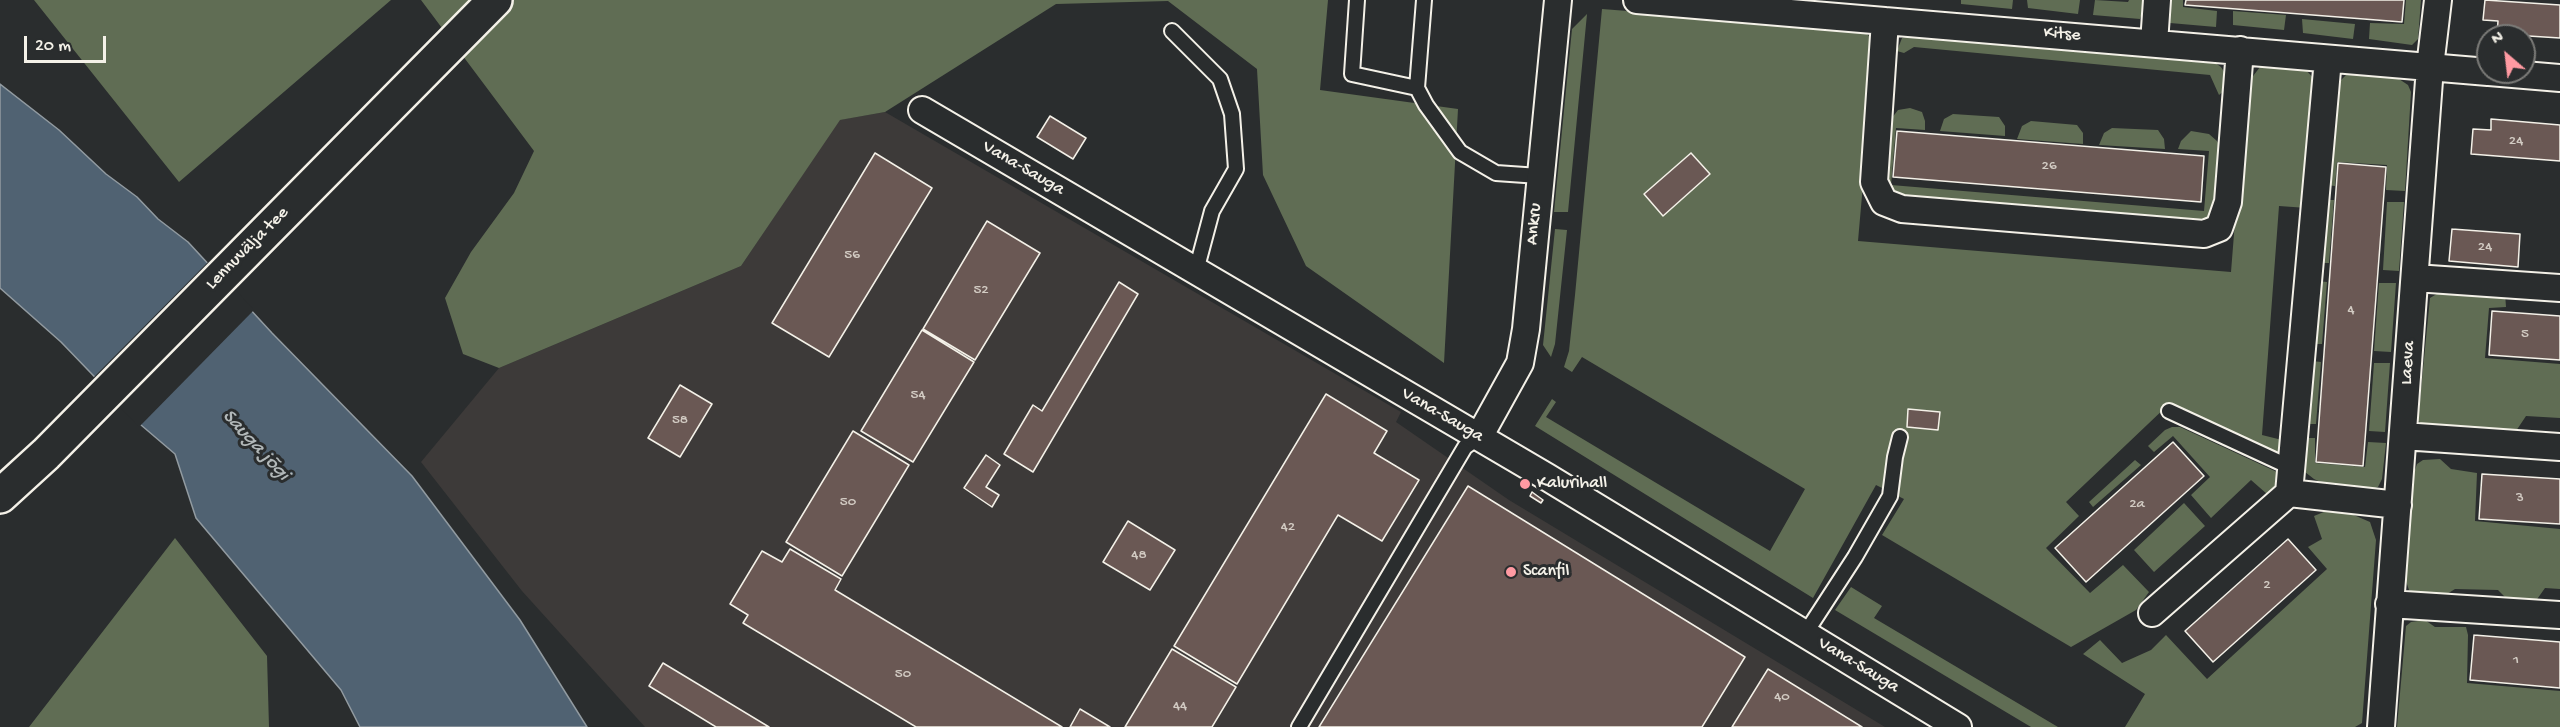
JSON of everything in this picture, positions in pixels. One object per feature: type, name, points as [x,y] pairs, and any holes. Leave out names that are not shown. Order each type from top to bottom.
[{"type":"main road","name":"Lennuvälja tee","points":[[0,496],[46,453],[495,0]]},
{"type":"street","name":"Ankru","points":[[1479,437],[1520,363],[1526,329],[1539,176],[1558,0]]},
{"type":"street","name":"Kitse","points":[[1637,0],[2476,71]]},
{"type":"street","points":[[2154,43],[2157,0]]},
{"type":"street","name":"Laeva","points":[[2381,727],[2430,67],[2438,0]]},
{"type":"street","points":[[1885,21],[1874,182],[1884,202],[1902,209],[2204,234],[2220,228],[2228,202],[2240,50]]},
{"type":"street","points":[[2152,613],[2290,480],[2328,59]]},
{"type":"street","name":"Kitse","points":[[2536,76],[2560,78]]},
{"type":"street","name":"Vana-Sauga","points":[[922,110],[1479,437],[1959,727]]},
{"type":"street","points":[[2415,278],[2560,288]]},
{"type":"street","points":[[2403,436],[2560,447]]},
{"type":"street","points":[[2290,480],[2398,505]]},
{"type":"street","points":[[2390,604],[2560,615]]},
{"type":"lane","points":[[1357,0],[1352,74],[1417,88]]},
{"type":"lane","points":[[1424,0],[1417,88],[1426,105],[1460,152],[1496,173],[1539,176]]},
{"type":"lane","points":[[1172,31],[1220,79],[1232,114],[1236,169],[1212,211],[1196,271]]},
{"type":"lane","points":[[2169,411],[2290,480]]},
{"type":"lane","points":[[1299,727],[1465,447],[1479,437]]},
{"type":"lane","points":[[1805,634],[1855,557],[1890,496],[1900,437]]},
{"type":"shaded area","points":[[885,112],[1401,412],[1396,422],[1509,500],[1885,727],[645,727],[522,591],[421,462],[499,368],[741,266],[839,120]]},
{"type":"green space","points":[[34,0],[391,0],[179,182]]},
{"type":"green space","points":[[421,0],[1328,0],[1320,90],[1458,109],[1444,363],[1306,266],[1263,175],[1257,69],[1168,1],[1056,4],[885,112],[840,120],[741,266],[499,368],[463,354],[445,298],[471,252],[514,193],[534,151]]},
{"type":"green space","points":[[1961,0],[2013,0],[2012,9],[1961,4]]},
{"type":"green space","points":[[2027,0],[2080,0],[2078,14],[2028,8]]},
{"type":"green space","points":[[2095,0],[2128,2],[2129,0],[2146,0],[2140,19],[2093,15]]},
{"type":"green space","points":[[2166,0],[2183,0],[2183,7],[2217,11],[2216,27],[2170,23],[2165,13]]},
{"type":"green space","points":[[2406,0],[2421,0],[2418,39],[2412,45],[2369,39],[2370,23],[2404,24]]},
{"type":"green space","points":[[1602,9],[1857,29],[1866,33],[1873,40],[1874,59],[1858,241],[2231,272],[2243,120],[2250,80],[2260,67],[2271,65],[2305,69],[2318,83],[2307,208],[2279,206],[2262,435],[2282,440],[2282,457],[2168,405],[2066,502],[2079,516],[2046,548],[2090,593],[2123,565],[2149,592],[2136,610],[2071,647],[1882,535],[1904,499],[1876,485],[1813,598],[1535,426],[1552,399],[1556,402],[1546,417],[1770,551],[1805,489],[1582,357],[1572,372],[1564,367],[1569,351],[1575,295]]},
{"type":"green space","points":[[2233,11],[2286,15],[2284,30],[2233,25]]},
{"type":"green space","points":[[1587,14],[1568,212],[1554,212],[1572,29]]},
{"type":"green space","points":[[2302,19],[2355,24],[2353,39],[2303,33]]},
{"type":"green space","points":[[1913,35],[2211,60],[2221,67],[2228,78],[2226,89],[2219,95],[2210,75],[1914,47],[1904,53],[1897,51],[1902,38]]},
{"type":"green space","points":[[2354,72],[2396,77],[2408,85],[2411,92],[2405,191],[2386,190],[2387,165],[2337,162],[2335,186],[2326,185],[2335,86],[2346,75]]},
{"type":"green space","points":[[1910,108],[1922,112],[1925,130],[1896,128],[1891,185],[2204,211],[2209,151],[2178,149],[2181,141],[2191,131],[2209,134],[2217,141],[2223,152],[2219,207],[2207,223],[1894,199],[1885,194],[1888,123],[1898,110]]},
{"type":"green space","points":[[1953,114],[1999,117],[2005,126],[2005,136],[1940,131],[1944,119]]},
{"type":"green space","points":[[2031,121],[2077,125],[2083,133],[2083,144],[2017,139],[2022,126]]},
{"type":"green space","points":[[2112,128],[2158,130],[2164,139],[2165,149],[2099,145],[2104,133]]},
{"type":"green space","points":[[2325,200],[2334,200],[2329,263],[2320,263]]},
{"type":"green space","points":[[2387,202],[2404,202],[2399,271],[2383,270]]},
{"type":"green space","points":[[1555,229],[1567,230],[1555,344],[1551,357],[1543,345]]},
{"type":"green space","points":[[2318,281],[2327,282],[2322,344],[2313,344]]},
{"type":"green space","points":[[2379,283],[2396,283],[2391,352],[2374,351]]},
{"type":"green space","points":[[2445,289],[2505,293],[2506,307],[2489,308],[2485,358],[2560,364],[2560,418],[2526,416],[2512,437],[2426,431],[2418,420],[2430,298]]},
{"type":"green space","points":[[2312,361],[2321,362],[2316,424],[2307,424]]},
{"type":"green space","points":[[2374,363],[2390,363],[2385,432],[2369,431]]},
{"type":"green space","points":[[2180,427],[2277,472],[2277,484],[2267,494],[2251,480],[2211,518],[2191,495],[2210,477],[2173,436],[2154,452],[2148,446],[2165,430]]},
{"type":"green space","points":[[2307,438],[2315,438],[2315,463],[2365,467],[2368,442],[2386,443],[2382,479],[2378,487],[2366,491],[2342,492],[2314,479],[2305,472],[2300,464]]},
{"type":"green space","points":[[2440,459],[2451,469],[2477,473],[2475,521],[2560,529],[2560,589],[2545,588],[2533,605],[2511,603],[2498,590],[2455,589],[2439,599],[2422,597],[2409,590],[2406,581],[2414,473],[2417,464],[2423,460]]},
{"type":"green space","points":[[2135,460],[2141,465],[2093,507],[2089,502]]},
{"type":"green space","points":[[2184,503],[2205,526],[2154,572],[2134,550]]},
{"type":"green space","points":[[2331,509],[2342,510],[2370,522],[2376,540],[2362,723],[2355,727],[2125,727],[2145,694],[2083,654],[2100,640],[2122,663],[2151,650],[2166,635],[2207,679],[2327,569],[2308,547],[2322,539],[2314,516]]},
{"type":"green space","points":[[175,538],[267,656],[269,727],[29,727]]},
{"type":"green space","points":[[1851,587],[1882,606],[1874,618],[2058,727],[2031,727],[1835,610]]},
{"type":"green space","points":[[2425,620],[2435,627],[2466,627],[2468,635],[2467,683],[2560,691],[2560,727],[2397,727],[2406,626],[2411,622]]},
{"type":"water","name":"Sauga jõgi","points":[[0,84],[59,130],[106,174],[137,197],[158,219],[188,242],[272,333],[412,476],[520,620],[587,727],[360,727],[341,690],[196,518],[175,454],[141,425],[61,342],[0,288]]},
{"type":"pier","points":[[209,261],[254,310],[139,427],[92,379]]},
{"type":"building","points":[[2186,0],[2404,0],[2402,22],[2185,5]]},
{"type":"building","points":[[2485,0],[2560,5],[2560,38],[2536,36],[2536,24],[2498,24],[2498,21],[2483,20]]},
{"type":"building","points":[[1050,116],[1086,138],[1073,159],[1037,137]]},
{"type":"building","points":[[2491,119],[2560,125],[2560,161],[2471,154],[2473,129],[2491,130]]},
{"type":"building","points":[[1897,131],[2204,156],[2201,202],[1893,177]]},
{"type":"building","points":[[875,153],[932,188],[829,357],[772,323]]},
{"type":"building","points":[[1691,153],[1710,174],[1663,216],[1644,194]]},
{"type":"building","points":[[2338,163],[2386,167],[2363,466],[2316,462]]},
{"type":"building","points":[[987,221],[1040,253],[975,360],[923,329]]},
{"type":"building","points":[[2452,229],[2520,234],[2518,267],[2449,261]]},
{"type":"building","points":[[1119,282],[1138,294],[1033,472],[1004,454],[1033,405],[1042,411]]},
{"type":"building","points":[[2492,311],[2560,316],[2560,360],[2489,355]]},
{"type":"building","points":[[922,330],[974,362],[913,462],[861,431]]},
{"type":"building","points":[[680,385],[712,404],[680,457],[648,438]]},
{"type":"building","points":[[1326,394],[1387,431],[1374,453],[1419,480],[1382,541],[1338,515],[1237,684],[1174,646]]},
{"type":"building","points":[[1908,409],[1940,412],[1938,430],[1907,427]]},
{"type":"building","points":[[853,431],[909,465],[842,576],[786,542]]},
{"type":"building","points":[[2173,442],[2204,476],[2086,582],[2055,548]]},
{"type":"building","points":[[986,455],[1000,465],[986,487],[999,495],[992,507],[964,488]]},
{"type":"building","points":[[2482,474],[2560,479],[2560,524],[2479,519]]},
{"type":"building","name":"Scanfil","points":[[1468,486],[1745,657],[1702,727],[1319,727]]},
{"type":"building","points":[[1532,492],[1543,500],[1541,503],[1530,496]]},
{"type":"building","points":[[1128,521],[1175,550],[1150,590],[1103,562]]},
{"type":"building","points":[[2288,539],[2316,570],[2213,662],[2185,631]]},
{"type":"building","points":[[790,549],[841,579],[835,590],[1062,727],[916,727],[743,623],[748,615],[730,604],[762,551],[782,562]]},
{"type":"building","points":[[2474,635],[2560,642],[2560,688],[2470,680]]},
{"type":"building","points":[[1172,649],[1236,687],[1212,727],[1125,727]]},
{"type":"building","points":[[663,663],[769,727],[716,727],[649,686]]},
{"type":"building","points":[[1768,669],[1862,727],[1732,727]]},
{"type":"building","points":[[1080,709],[1110,727],[1070,727]]},
{"type":"place","name":"Kalurihall","points":[[1525,484]]},
{"type":"place","name":"Scanfil","points":[[1511,572]]}]
